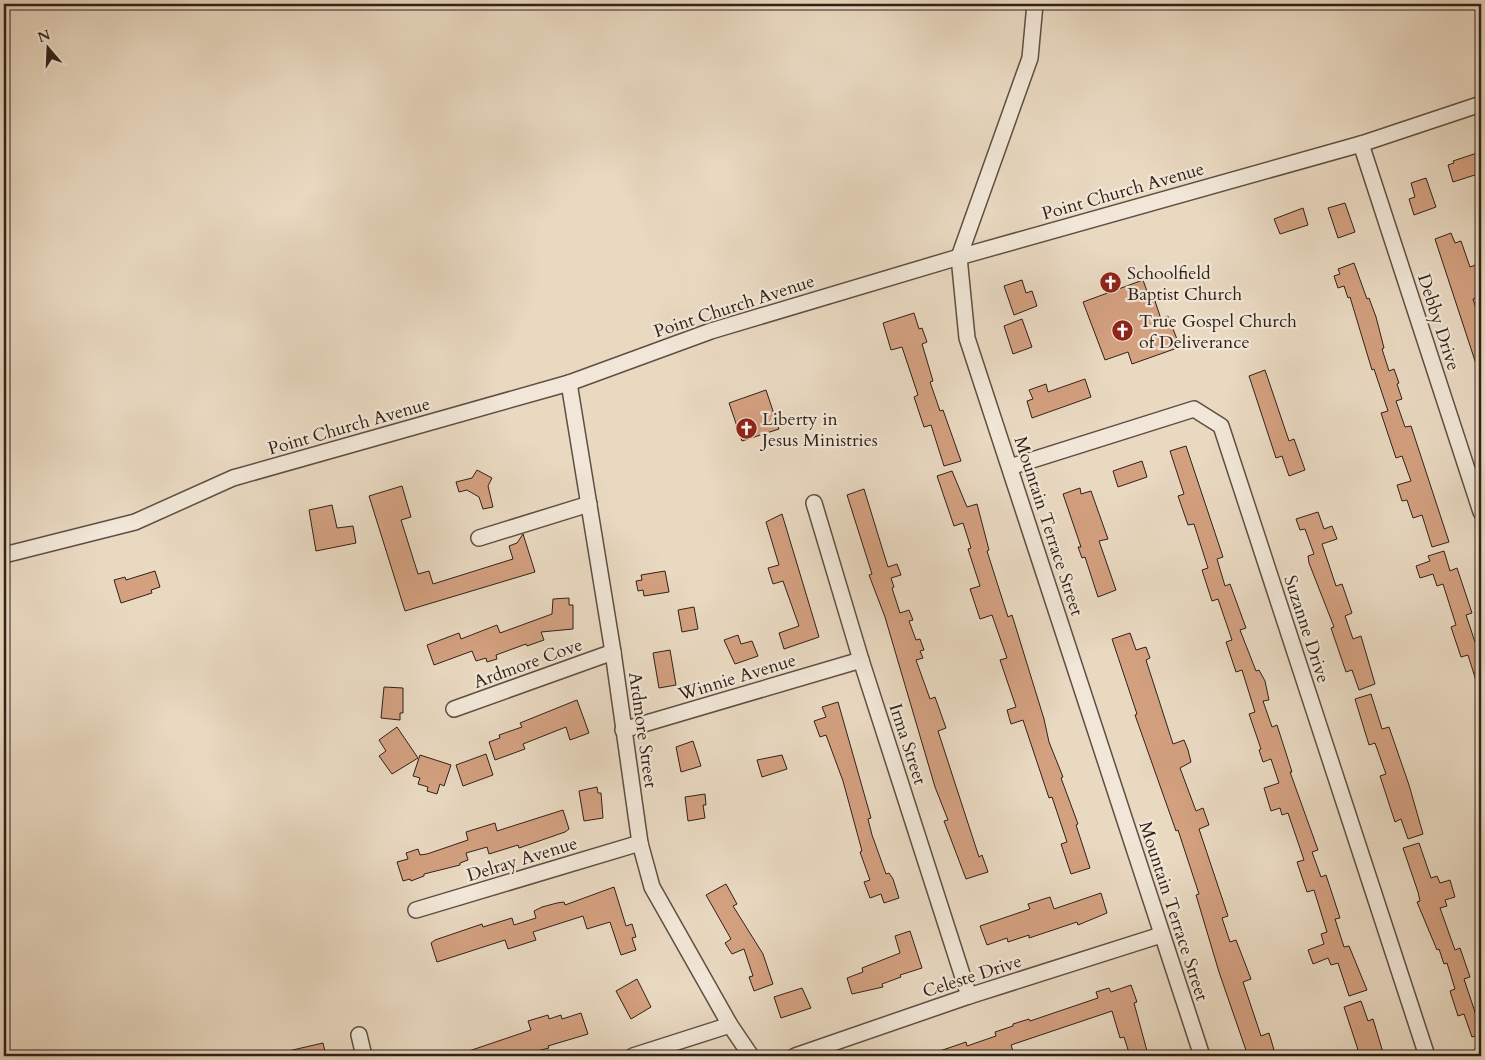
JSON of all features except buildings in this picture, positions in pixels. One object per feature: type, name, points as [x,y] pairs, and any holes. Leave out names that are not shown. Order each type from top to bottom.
[{"type":"street","name":"Mountain Terrace Street","points":[[1035,4],[1030,58],[959,257],[967,338],[1202,1056]]},
{"type":"street","name":"Point Church Avenue","points":[[4,555],[135,522],[233,478],[569,383],[711,331],[959,257],[1361,144],[1481,104]]},
{"type":"street","name":"Debby Drive","points":[[1361,144],[1481,512]]},
{"type":"street","name":"Ardmore Street","points":[[569,383],[614,652],[623,730],[640,843],[652,887],[730,1025],[752,1056]]},
{"type":"street","name":"Suzanne Drive","points":[[1010,467],[1194,409],[1221,426],[1427,1056]]},
{"type":"street","name":"Irma Street","points":[[814,503],[861,660],[969,996]]},
{"type":"street","points":[[479,538],[589,504]]},
{"type":"street","name":"Ardmore Cove","points":[[454,709],[614,652]]},
{"type":"street","name":"Winnie Avenue","points":[[623,730],[861,660]]},
{"type":"street","name":"Delray Avenue","points":[[416,910],[640,843]]},
{"type":"street","name":"Celeste Drive","points":[[795,1056],[969,996],[1161,935]]},
{"type":"street","points":[[633,1056],[730,1025]]},
{"type":"street","points":[[360,1035],[364,1056]]},
{"type":"place","name":"Schoolfield Baptist Church","points":[[1111,283]]},
{"type":"place","name":"True Gospel Church of Deliverance","points":[[1123,331]]},
{"type":"place","name":"Liberty in Jesus Ministries","points":[[746,429]]}]
